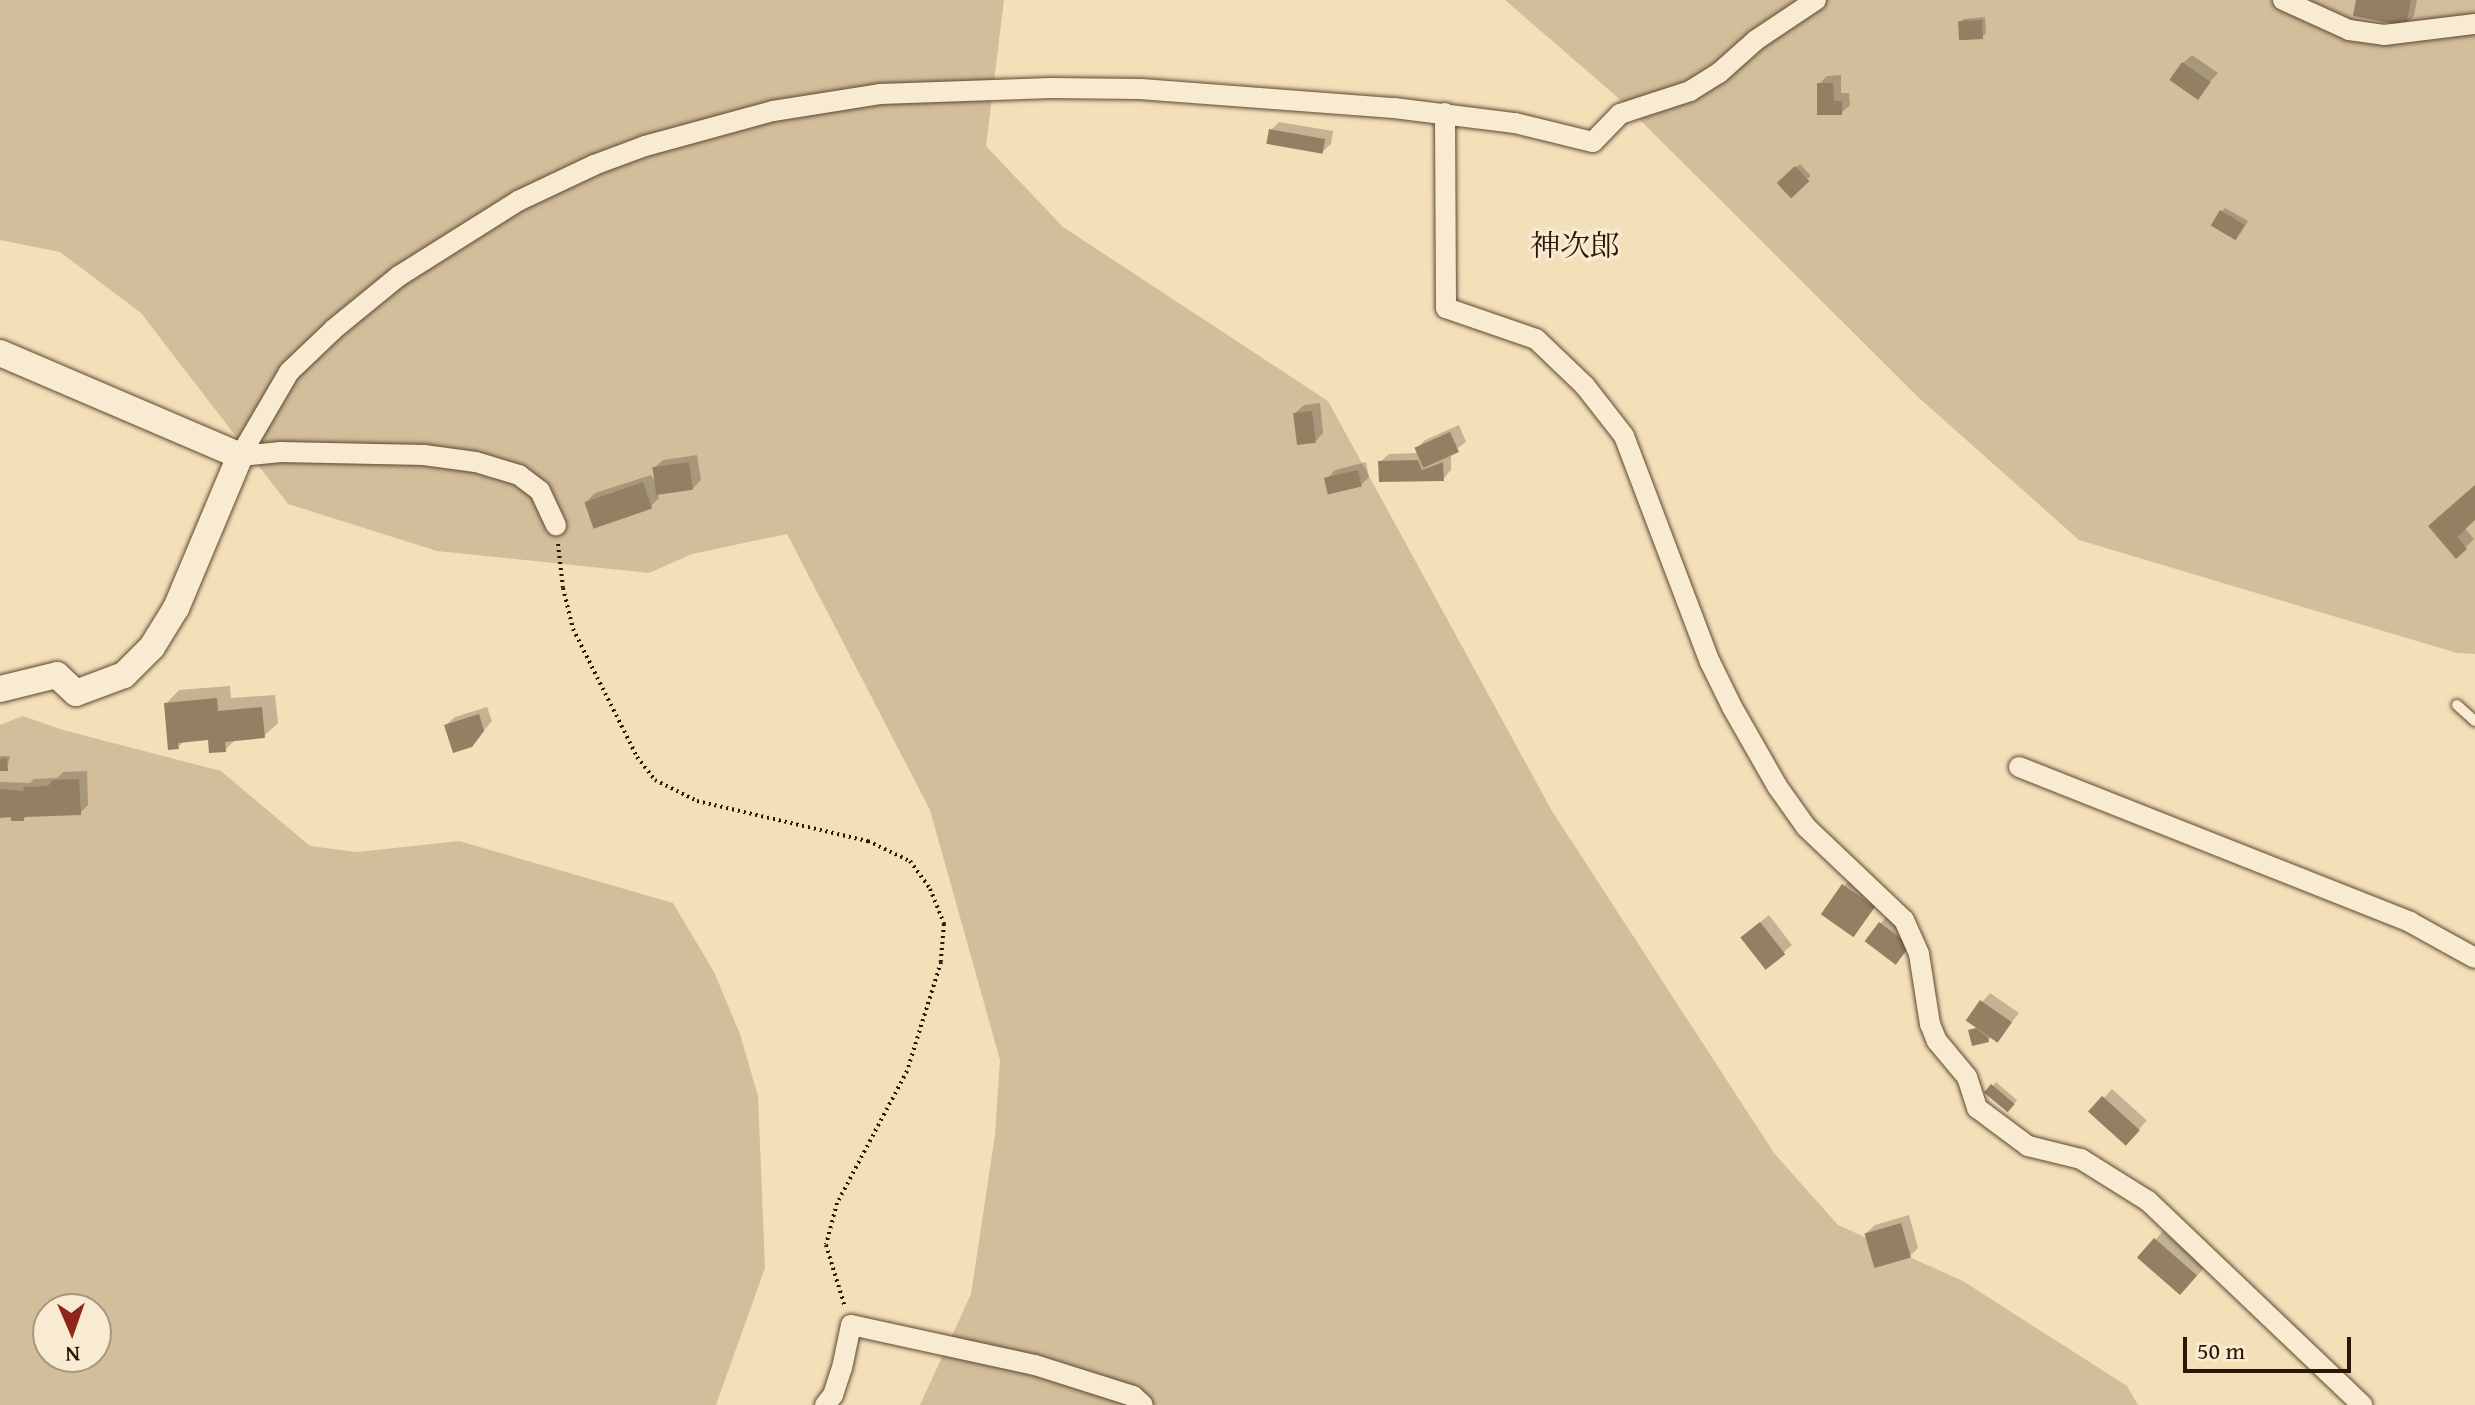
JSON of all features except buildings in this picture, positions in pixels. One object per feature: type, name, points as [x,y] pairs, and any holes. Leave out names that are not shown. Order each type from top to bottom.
[{"type":"street","points":[[0,689],[57,675],[76,693],[124,675],[152,647],[176,608],[240,456],[289,372],[334,329],[399,276],[518,201],[594,165],[645,146],[773,111],[880,94],[1140,89],[1445,113],[1515,123],[1593,142],[1620,114],[1690,91],[1719,73],[1756,40],[1816,0]]},
{"type":"street","points":[[2283,0],[2349,30],[2384,35],[2475,24]]},
{"type":"street","points":[[1445,113],[1446,308],[1536,339],[1585,386],[1624,436],[1710,662],[1732,707],[1777,786],[1806,827],[1904,920],[1919,954],[1930,1024],[1937,1041],[1967,1077],[1977,1108],[2028,1146],[2081,1159],[2148,1201],[2362,1405]]},
{"type":"street","points":[[0,353],[240,456],[281,452],[424,455],[476,462],[519,475],[540,491],[556,526]]},
{"type":"street","points":[[2019,767],[2410,922],[2475,958]]},
{"type":"street","points":[[825,1405],[833,1395],[842,1368],[851,1325],[1035,1365],[1133,1396],[1143,1405]]},
{"type":"lane","points":[[2457,705],[2475,721]]},
{"type":"path","points":[[556,526],[563,588],[573,629],[637,757],[655,780],[697,801],[868,841],[910,861],[930,889],[944,924],[941,962],[907,1071],[837,1203],[826,1245],[851,1325]]},
{"type":"shaded area","points":[[0,0],[1004,0],[986,146],[1063,227],[1328,401],[1552,811],[1774,1153],[1838,1225],[1963,1281],[2127,1386],[2138,1405],[920,1405],[971,1294],[995,1135],[1000,1060],[930,810],[787,534],[692,554],[649,573],[437,551],[288,504],[141,313],[60,252],[0,240]]},
{"type":"shaded area","points":[[1505,0],[2475,0],[2475,654],[2457,653],[2079,540],[1919,398],[1616,96]]},
{"type":"shaded area","points":[[23,716],[63,730],[221,771],[310,846],[357,852],[459,841],[673,903],[714,972],[740,1034],[758,1096],[765,1268],[716,1405],[0,1405],[0,725]]},
{"type":"district","name":"神次郎","points":[[1575,245]]}]
